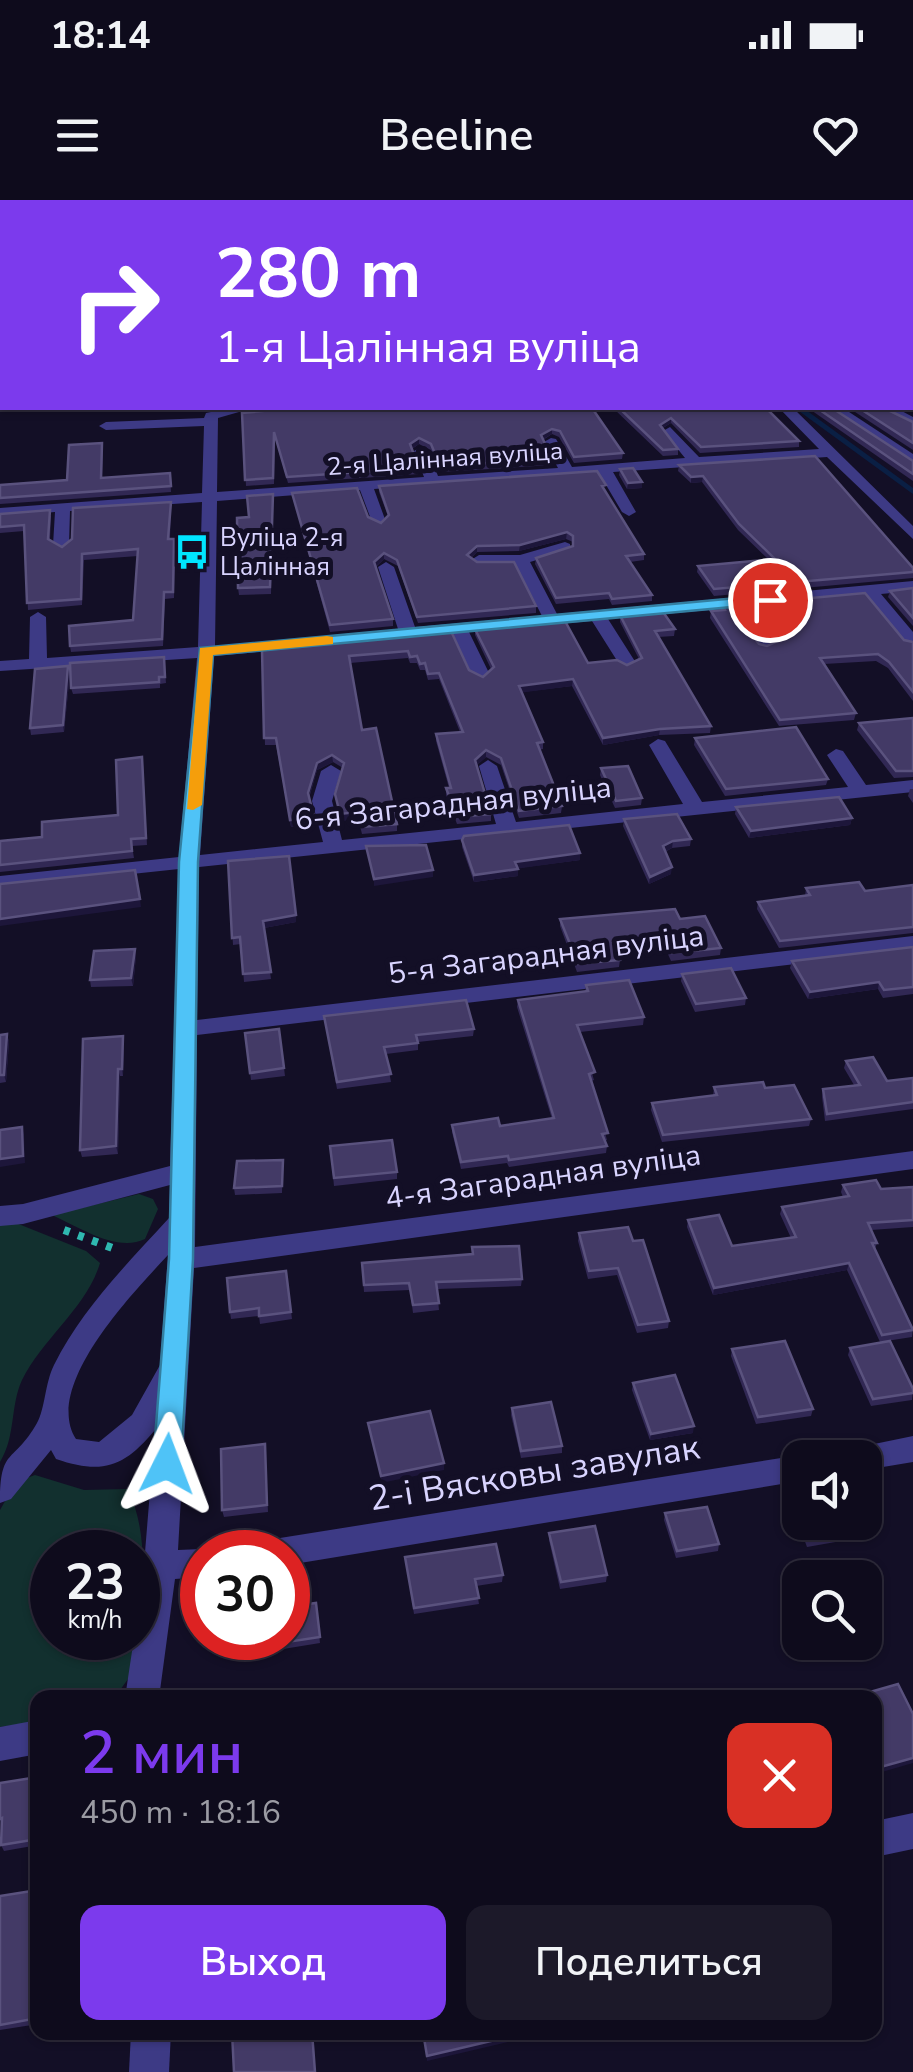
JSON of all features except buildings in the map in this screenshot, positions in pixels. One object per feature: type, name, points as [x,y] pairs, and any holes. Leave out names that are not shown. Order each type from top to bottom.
[{"type":"street","points":[[106,426],[210,419],[239,410]]},
{"type":"street","points":[[788,410],[892,504],[913,534]]},
{"type":"street","points":[[839,410],[913,460]]},
{"type":"street","points":[[143,1690],[162,1566],[181,1259],[189,862],[206,652],[210,419]]},
{"type":"street","points":[[670,432],[695,462]]},
{"type":"street","points":[[550,442],[568,472]]},
{"type":"street","points":[[422,451],[434,482]]},
{"type":"street","name":"2-я Цалінная вуліца","points":[[0,512],[206,500],[300,486],[366,487],[833,452]]},
{"type":"street","points":[[604,469],[629,512]]},
{"type":"street","points":[[366,487],[379,522]]},
{"type":"street","points":[[61,545],[62,508]]},
{"type":"street","points":[[479,560],[521,560],[564,547]]},
{"type":"street","points":[[521,560],[552,620]]},
{"type":"street","points":[[386,567],[408,633]]},
{"type":"street","points":[[0,666],[206,652],[913,586]]},
{"type":"street","points":[[869,590],[910,640]]},
{"type":"street","points":[[737,602],[767,644]]},
{"type":"street","points":[[596,616],[627,663]]},
{"type":"street","points":[[38,617],[38,663]]},
{"type":"street","points":[[458,628],[482,675]]},
{"type":"street","points":[[658,744],[696,809]]},
{"type":"street","points":[[836,755],[860,792]]},
{"type":"street","points":[[488,766],[508,828]]},
{"type":"street","points":[[330,771],[322,801],[334,847]]},
{"type":"street","name":"6-я Загарадная вуліца","points":[[0,882],[913,786]]},
{"type":"street","name":"5-я Загарадная вуліца","points":[[186,1029],[913,943]]},
{"type":"street","name":"4-я Загарадная вуліца","points":[[181,1259],[913,1160]]},
{"type":"street","points":[[11,1215],[182,1172]]},
{"type":"street","points":[[0,1490],[53,1425],[64,1372],[117,1296],[182,1222]]},
{"type":"street","points":[[53,1425],[67,1450],[104,1456],[143,1424],[173,1362]]},
{"type":"street","points":[[882,1454],[913,1449]]},
{"type":"street","name":"2-і Вясковы завулак","points":[[310,1547],[782,1471]]},
{"type":"street","points":[[162,1566],[180,1565]]},
{"type":"street","points":[[0,1744],[30,1738]]},
{"type":"street","points":[[882,1837],[913,1831]]},
{"type":"street","points":[[149,2072],[151,2040]]},
{"type":"path","points":[[11,1215],[147,1261]]},
{"type":"green space","points":[[139,1194],[153,1199],[158,1209],[145,1239],[134,1242],[110,1241],[52,1215]]},
{"type":"green space","points":[[16,1223],[86,1251],[100,1263],[85,1294],[22,1380],[0,1462],[0,1225]]},
{"type":"green space","points":[[35,1475],[84,1490],[128,1489],[140,1530],[30,1530],[30,1660],[134,1660],[133,1672],[120,1690],[30,1690],[30,1723],[0,1727],[0,1510],[16,1482]]},
{"type":"waterway","points":[[802,410],[913,491]]},
{"type":"slow traffic","points":[[193,805],[206,652],[327,640]]},
{"type":"place","name":"Вуліца 2-я Цалінная","points":[[192,552]]},
{"type":"route","points":[[167,1464],[181,1259],[189,862],[206,652],[770,600]]}]
